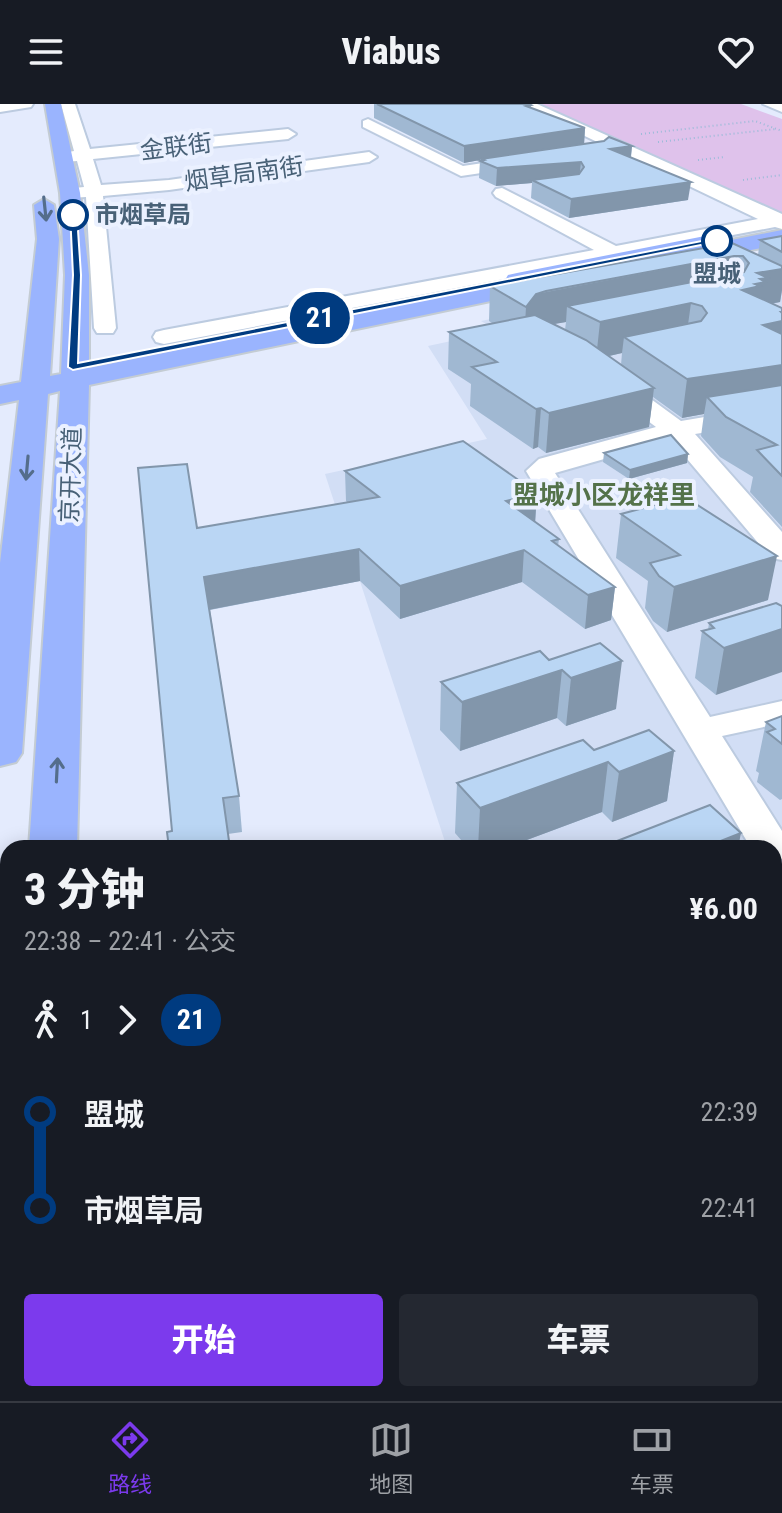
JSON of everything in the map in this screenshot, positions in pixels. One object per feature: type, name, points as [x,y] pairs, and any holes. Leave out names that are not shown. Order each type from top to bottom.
[{"type":"main road","name":"京开大道","points":[[0,753],[48,239],[28,104]]},
{"type":"main road","name":"京开大道","points":[[53,104],[74,157],[70,193],[77,275],[73,451],[53,840]]},
{"type":"main road","points":[[73,373],[702,252],[781,226]]},
{"type":"main road","points":[[0,395],[34,382],[73,373],[781,226]]},
{"type":"main road","points":[[0,384],[34,382]]},
{"type":"street","points":[[0,108],[28,104]]},
{"type":"street","points":[[68,104],[74,157],[94,191],[105,328]]},
{"type":"street","points":[[770,104],[782,108]]},
{"type":"street","points":[[517,106],[628,143],[781,226]]},
{"type":"street","points":[[517,106],[594,151],[628,143]]},
{"type":"street","points":[[546,125],[565,123]]},
{"type":"street","points":[[368,124],[461,171],[539,159]]},
{"type":"street","points":[[154,126],[167,148]]},
{"type":"street","name":"金联街","points":[[74,157],[288,134]]},
{"type":"street","name":"烟草局南街","points":[[70,193],[169,185],[369,157]]},
{"type":"street","points":[[530,190],[502,193],[613,252]]},
{"type":"street","points":[[164,337],[613,252],[781,226]]},
{"type":"street","points":[[702,252],[739,269]]},
{"type":"street","points":[[624,363],[593,370],[679,432],[782,551]]},
{"type":"street","points":[[767,840],[540,471],[549,465],[749,414],[782,412]]},
{"type":"street","points":[[699,730],[782,712]]},
{"type":"path","points":[[628,143],[755,121],[782,131]]},
{"type":"path","points":[[646,144],[776,129]]},
{"type":"path","points":[[731,181],[782,175]]},
{"type":"shaded area","points":[[539,104],[741,104],[782,119],[782,212],[773,211]]},
{"type":"shaded area","points":[[782,260],[782,840],[444,840],[325,474],[487,439],[428,346],[498,331],[481,321]]},
{"type":"building","points":[[377,104],[529,104],[526,106],[585,128],[464,146]]},
{"type":"building","points":[[609,137],[632,146],[610,149],[691,182],[571,199],[532,180],[579,174],[584,167],[581,162],[497,168],[480,161],[604,141]]},
{"type":"building","points":[[782,236],[782,252],[760,240]]},
{"type":"building","points":[[732,243],[782,266],[782,269],[757,273],[768,278],[760,279],[765,282],[755,284],[760,286],[742,290],[782,308],[782,321],[763,325],[782,334],[782,365],[687,379],[624,337],[701,321],[707,313],[702,306],[691,303],[600,322],[567,306],[744,272],[749,263],[743,256],[546,291],[536,294],[526,307],[490,286]]},
{"type":"building","points":[[535,315],[586,340],[654,388],[549,413],[541,408],[536,409],[472,367],[497,362],[449,332]]},
{"type":"building","points":[[782,385],[782,476],[757,450],[777,445],[726,417],[707,397]]},
{"type":"building","points":[[671,435],[688,454],[630,470],[604,453]]},
{"type":"building","points":[[463,441],[537,493],[506,501],[559,539],[552,541],[615,587],[588,595],[524,550],[400,586],[359,549],[204,577],[239,796],[223,798],[229,840],[168,840],[167,832],[172,831],[138,468],[187,464],[197,528],[379,497],[345,471]]},
{"type":"building","points":[[685,497],[777,556],[674,587],[659,576],[650,563],[680,555],[621,514]]},
{"type":"building","points":[[776,603],[782,606],[782,629],[724,648],[702,631],[714,628],[709,623]]},
{"type":"building","points":[[600,643],[622,661],[571,678],[562,670],[462,702],[441,682],[540,651],[549,660]]},
{"type":"building","points":[[782,716],[782,744],[767,732],[775,729],[766,722]]},
{"type":"building","points":[[649,730],[674,751],[619,772],[608,762],[480,808],[457,783],[583,740],[594,750]]},
{"type":"building","points":[[710,805],[741,833],[723,840],[620,840]]},
{"type":"bus line","name":"21","points":[[73,215],[77,275],[73,367],[717,241]]},
{"type":"place","name":"市烟草局","points":[[73,215]]},
{"type":"place","name":"盟城","points":[[717,241]]},
{"type":"district","name":"盟城小区龙祥里","points":[[604,495]]}]
